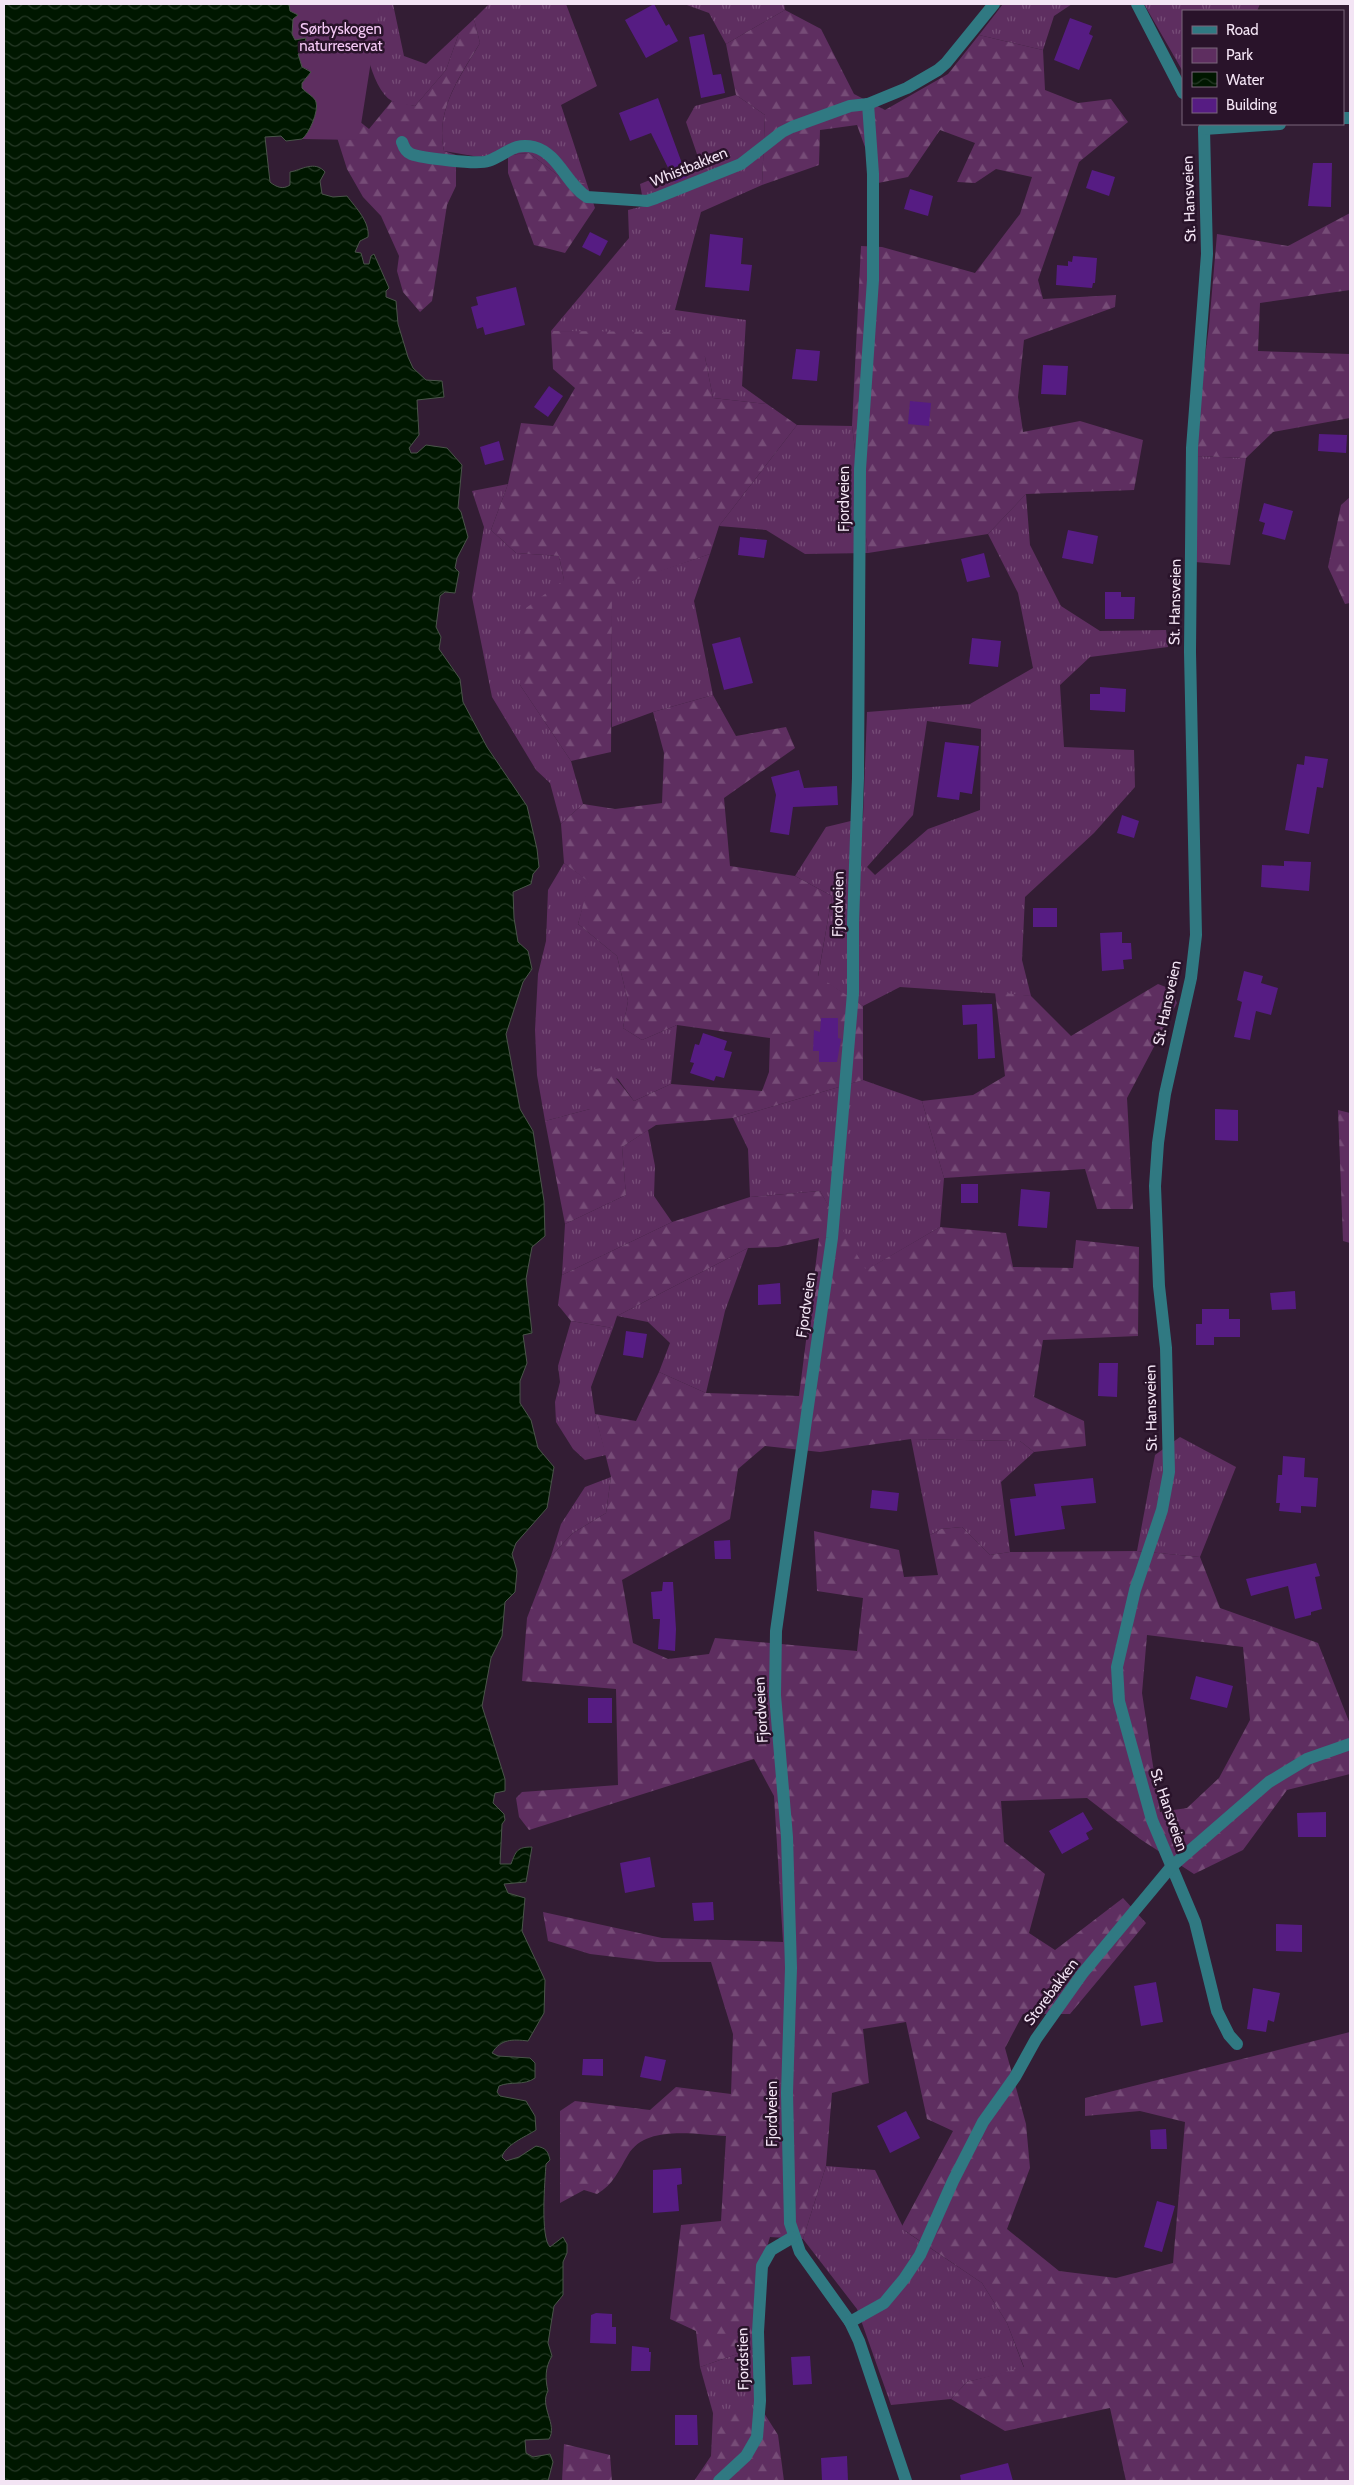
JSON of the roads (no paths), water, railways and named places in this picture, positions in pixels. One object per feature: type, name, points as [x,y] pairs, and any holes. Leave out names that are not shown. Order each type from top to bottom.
[{"type":"street","name":"Whistbakken","points":[[402,142],[404,148],[414,155],[474,162],[487,162],[518,146],[537,148],[550,158],[587,197],[647,201],[734,168],[792,127],[850,106],[868,104],[907,88],[938,70],[994,4]]},
{"type":"street","points":[[1137,4],[1182,91]]},
{"type":"street","name":"Fjordveien","points":[[868,104],[874,174],[873,280],[860,469],[858,778],[853,923],[854,992],[832,1238],[776,1631],[775,1695],[787,1837],[791,1959],[787,2093],[790,2223],[793,2237],[800,2252],[850,2322],[868,2363],[906,2481]]},
{"type":"street","points":[[1202,126],[1241,125]]},
{"type":"street","name":"St. Hansveien","points":[[1202,126],[1207,254],[1192,448],[1190,652],[1196,935],[1191,978],[1165,1094],[1158,1143],[1155,1186],[1158,1286],[1166,1348],[1168,1472],[1162,1510],[1135,1590],[1117,1667],[1119,1701],[1152,1820],[1195,1922],[1218,2011],[1229,2035],[1238,2044]]},
{"type":"street","name":"Storebakken","points":[[850,2322],[884,2303],[904,2279],[920,2255],[953,2181],[983,2122],[1015,2076],[1036,2039],[1082,1974],[1108,1946],[1171,1866],[1277,1777],[1307,1759],[1350,1744]]},
{"type":"street","name":"Fjordstien","points":[[719,2481],[746,2456],[757,2436],[760,2401],[758,2332],[762,2266],[771,2250],[793,2237]]},
{"type":"water","points":[[4,4],[289,4],[290,11],[298,15],[293,19],[292,34],[295,40],[306,38],[304,46],[310,48],[298,54],[302,67],[311,72],[302,83],[302,88],[315,100],[317,106],[310,127],[302,139],[286,141],[281,136],[265,137],[270,182],[280,187],[287,187],[290,185],[290,172],[312,166],[321,168],[325,172],[320,181],[322,194],[333,197],[347,196],[362,215],[367,226],[368,237],[360,241],[355,252],[361,253],[364,264],[369,264],[371,256],[374,254],[389,288],[386,291],[386,297],[396,301],[398,324],[413,368],[426,380],[442,381],[444,397],[417,400],[419,435],[409,448],[411,453],[417,453],[426,445],[447,448],[462,465],[458,508],[461,512],[468,537],[457,558],[455,568],[459,572],[455,593],[445,592],[440,596],[436,627],[441,637],[439,649],[460,679],[463,702],[487,747],[527,806],[537,849],[539,867],[533,874],[531,884],[513,892],[514,918],[518,942],[528,951],[532,969],[523,982],[506,1034],[520,1109],[533,1131],[544,1201],[545,1236],[532,1247],[526,1279],[532,1333],[523,1335],[527,1363],[520,1381],[520,1403],[531,1420],[538,1448],[554,1467],[547,1508],[516,1543],[512,1554],[517,1571],[515,1592],[505,1602],[502,1636],[491,1658],[482,1706],[505,1779],[505,1791],[495,1793],[493,1803],[504,1814],[505,1820],[502,1824],[500,1864],[511,1864],[514,1856],[520,1849],[532,1847],[526,1882],[504,1884],[508,1893],[525,1898],[522,1931],[545,1980],[544,2013],[528,2041],[507,2041],[495,2048],[492,2053],[498,2056],[530,2058],[535,2063],[535,2078],[526,2082],[499,2086],[497,2092],[500,2096],[526,2101],[535,2116],[536,2130],[511,2145],[502,2157],[506,2161],[519,2157],[536,2146],[547,2152],[550,2160],[546,2164],[545,2232],[550,2247],[563,2237],[567,2244],[567,2253],[563,2262],[563,2295],[554,2306],[548,2343],[552,2356],[546,2373],[548,2391],[546,2403],[551,2434],[549,2439],[525,2440],[526,2453],[533,2457],[550,2454],[553,2462],[548,2481],[4,2481]]},
{"type":"park label","name":"Sørbyskogen naturreservat","points":[[341,38]]}]
